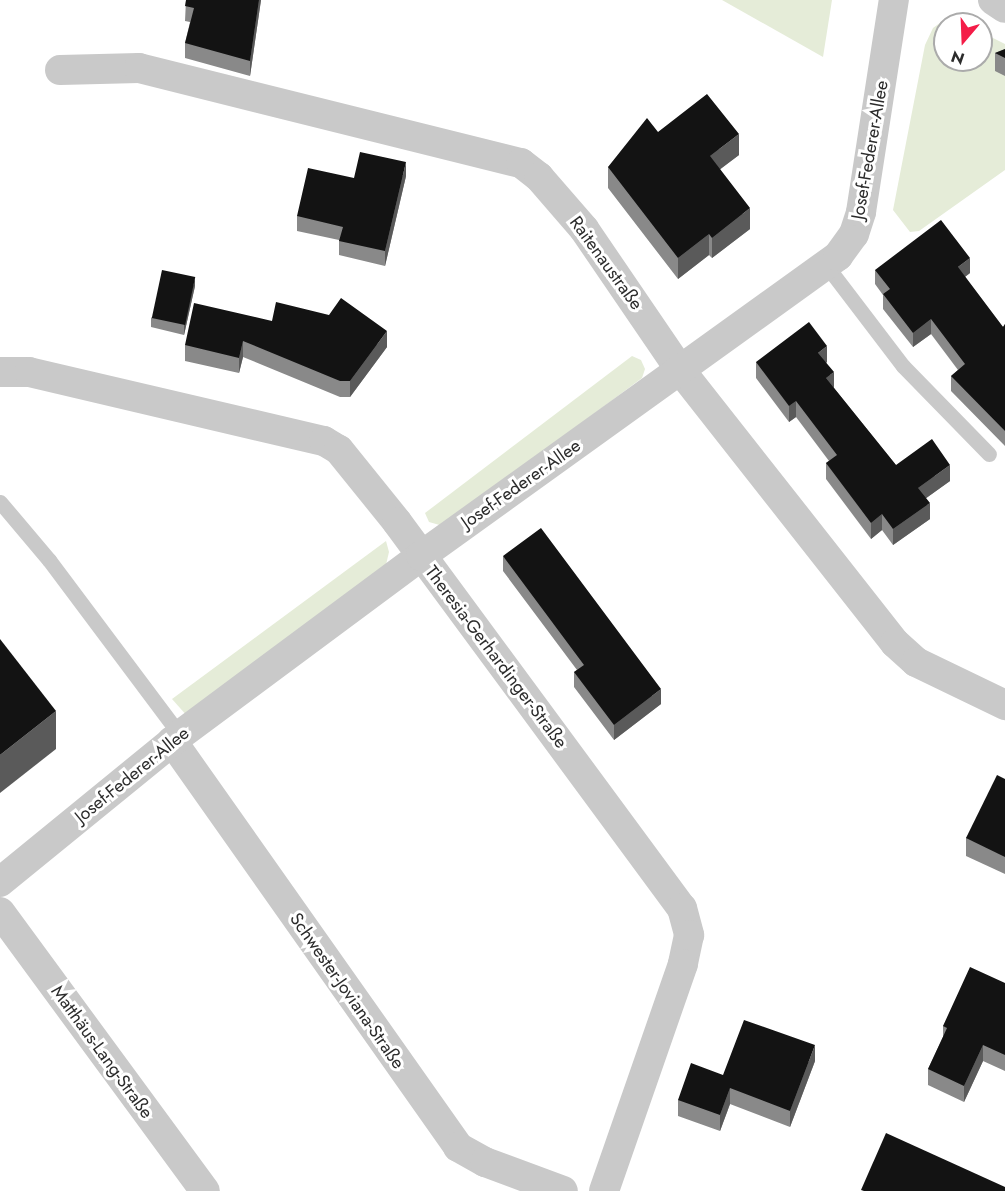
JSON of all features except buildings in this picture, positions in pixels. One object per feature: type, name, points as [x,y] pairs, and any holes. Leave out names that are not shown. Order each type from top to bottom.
[{"type":"street","name":"Josef-Federer-Allee","points":[[0,882],[176,738],[421,556],[826,265],[854,234],[861,212],[894,0]]},
{"type":"street","points":[[993,0],[1005,8]]},
{"type":"street","name":"Raitenaustraße","points":[[60,70],[138,68],[521,163],[539,177],[584,230],[681,371],[895,643],[916,662],[1005,705]]},
{"type":"street","name":"Theresia-Gerhardinger-Straße","points":[[0,372],[29,372],[324,441],[339,450],[421,556],[682,908],[689,935],[683,964],[604,1191]]},
{"type":"street","name":"Schwester-Joviana-Straße","points":[[176,738],[458,1147],[485,1162],[562,1191]]},
{"type":"street","name":"Matthäus-Lang-Straße","points":[[0,912],[205,1191]]},
{"type":"lane","points":[[826,265],[903,366],[988,454]]},
{"type":"lane","points":[[0,502],[49,560],[176,738]]},
{"type":"green space","points":[[722,0],[832,0],[823,57]]},
{"type":"green space","points":[[933,28],[933,72],[993,72],[993,38],[1005,44],[1005,170],[919,231],[910,232],[893,210],[925,45]]},
{"type":"green space","points":[[632,356],[641,360],[645,369],[642,378],[443,526],[429,522],[425,513]]},
{"type":"green space","points":[[386,541],[389,552],[385,569],[188,717],[172,699]]}]
